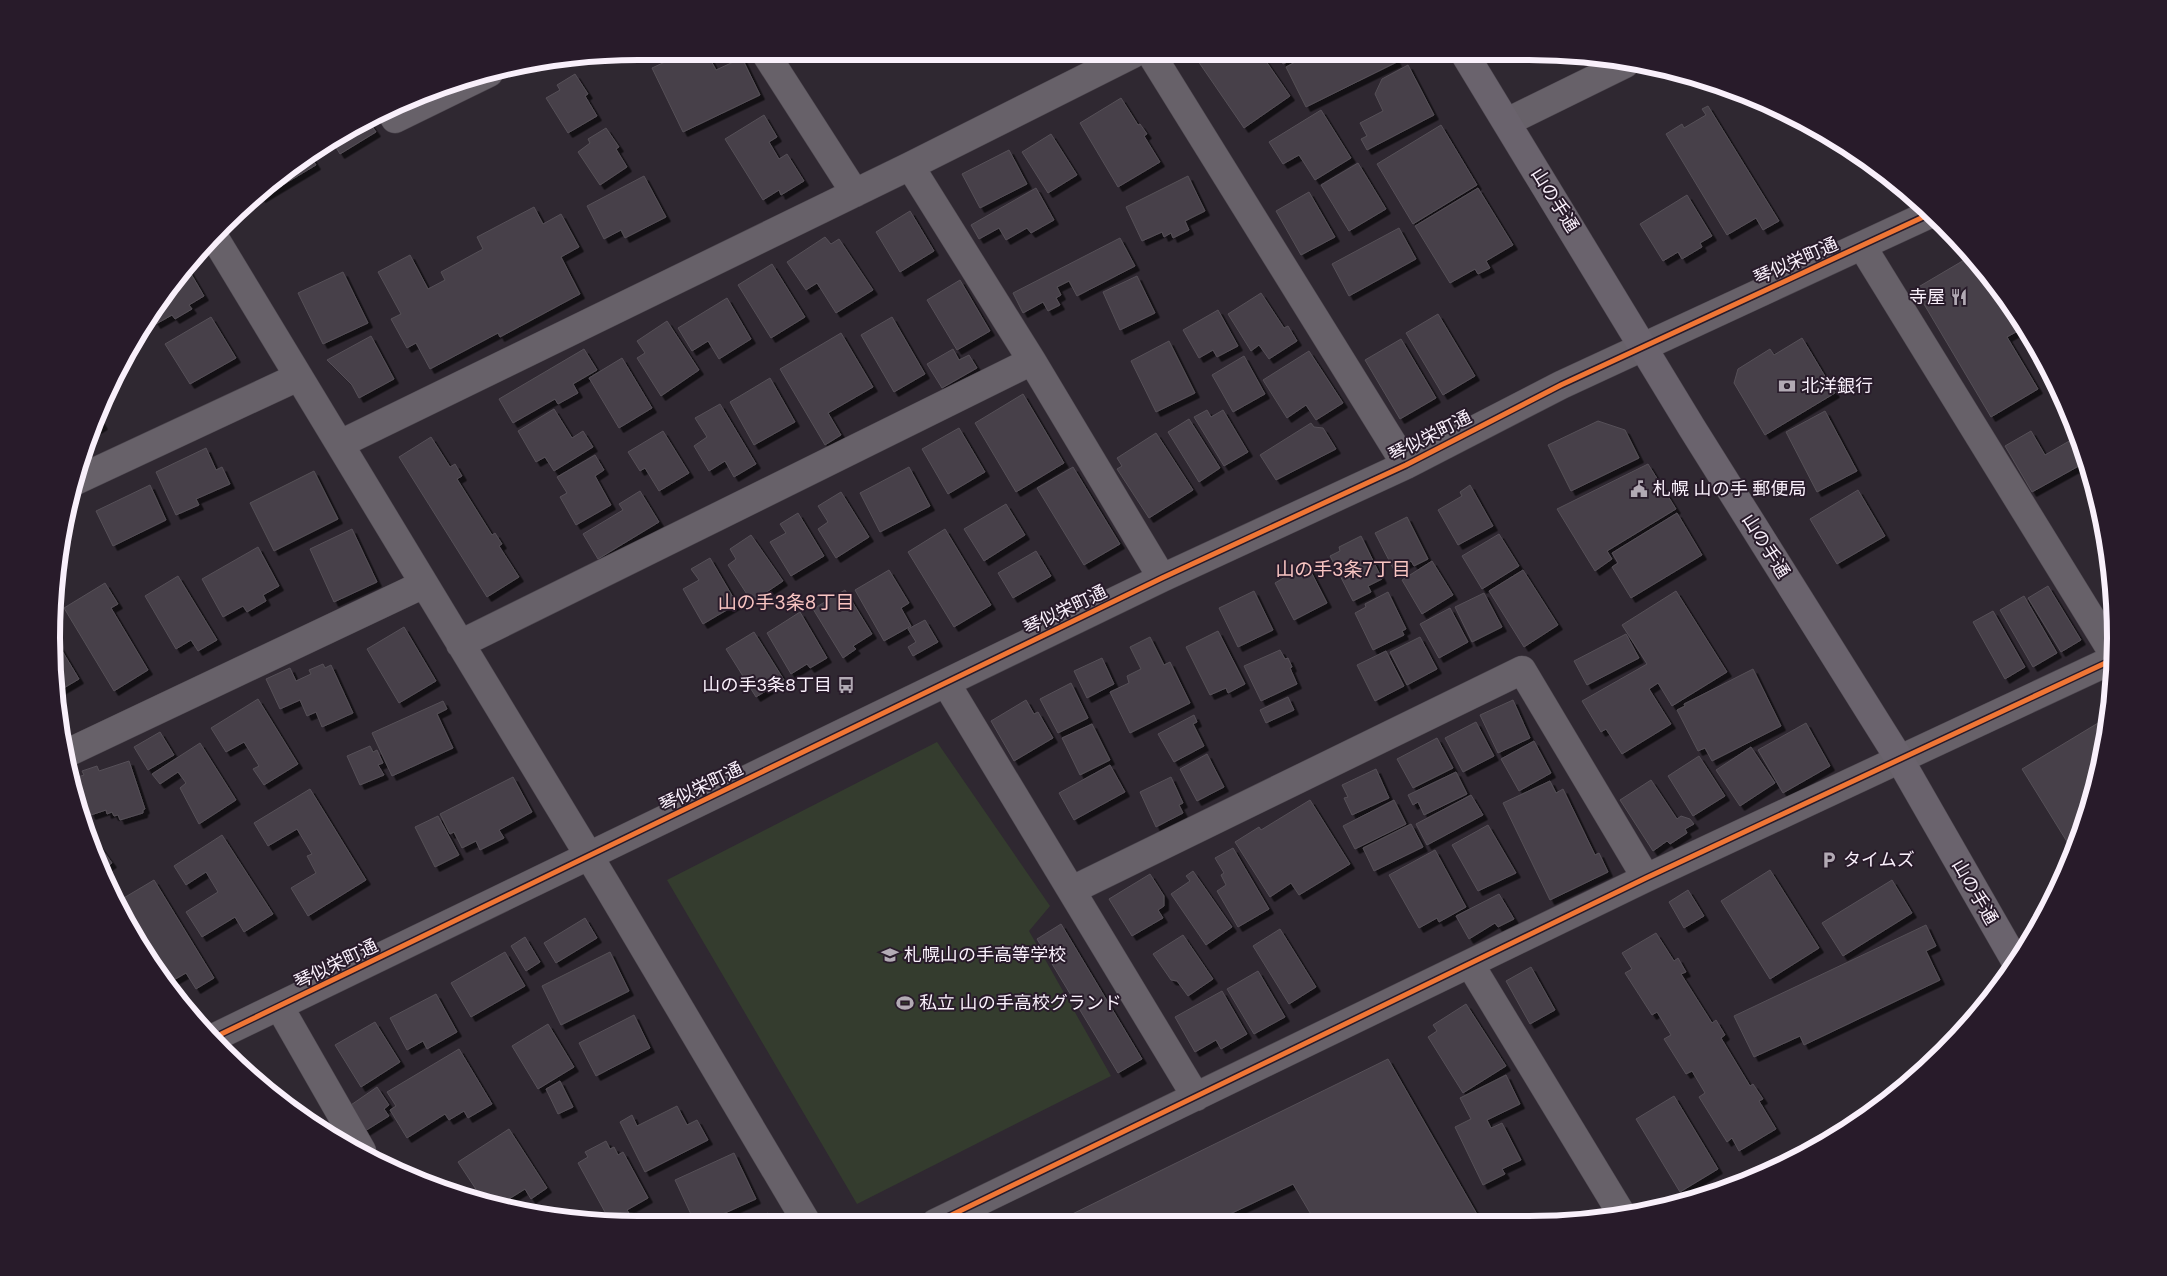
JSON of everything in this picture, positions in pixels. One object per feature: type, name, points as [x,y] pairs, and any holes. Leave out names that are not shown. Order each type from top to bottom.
[{"type":"main road","name":"山の手通","points":[[1468,60],[1900,760],[2012,956]]},
{"type":"street","points":[[770,60],[855,193]]},
{"type":"street","points":[[340,444],[910,166],[1121,60]]},
{"type":"street","points":[[1154,60],[1406,465]]},
{"type":"street","points":[[1507,122],[1618,67]]},
{"type":"street","points":[[393,115],[396,119],[454,91]]},
{"type":"street","points":[[910,166],[1032,361],[1162,578]]},
{"type":"street","name":"琴似栄町通","points":[[218,1035],[1162,578],[1406,465],[1561,385],[1925,217]]},
{"type":"street","points":[[217,242],[589,857],[802,1216]]},
{"type":"street","points":[[1862,246],[2107,645]]},
{"type":"street","points":[[460,644],[1032,361]]},
{"type":"street","points":[[83,477],[298,377]]},
{"type":"street","points":[[71,751],[424,584]]},
{"type":"street","points":[[952,1216],[1646,878],[1900,760],[2106,661]]},
{"type":"street","points":[[1072,890],[1522,670],[1646,878]]},
{"type":"street","points":[[946,683],[1196,1097]]},
{"type":"street","points":[[1470,964],[1618,1209]]},
{"type":"street","points":[[279,1006],[358,1143]]},
{"type":"green space","name":"私立 山の手高校グランド","points":[[937,742],[1050,906],[1029,931],[1111,1076],[857,1204],[667,880]]},
{"type":"building","points":[[669,60],[711,60],[716,70],[738,60],[743,60],[760,95],[683,132],[652,68]]},
{"type":"building","points":[[1265,60],[1290,96],[1244,128],[1198,61]]},
{"type":"building","points":[[1281,60],[1291,60],[1283,64]]},
{"type":"building","points":[[1299,60],[1396,60],[1397,62],[1306,107],[1286,67]]},
{"type":"building","points":[[1408,65],[1434,115],[1367,150],[1361,139],[1367,136],[1360,123],[1383,111],[1375,94],[1382,79]]},
{"type":"building","points":[[575,74],[588,94],[585,96],[597,116],[568,133],[546,98],[560,90],[557,85]]},
{"type":"building","points":[[1121,98],[1138,125],[1140,124],[1147,134],[1144,136],[1160,162],[1118,187],[1080,123]]},
{"type":"building","points":[[1708,106],[1779,221],[1763,230],[1756,218],[1727,235],[1666,134],[1682,124],[1684,128],[1706,115],[1702,109]]},
{"type":"building","points":[[1321,110],[1351,158],[1315,180],[1299,155],[1283,164],[1269,142]]},
{"type":"building","points":[[764,115],[777,137],[769,142],[779,159],[787,154],[804,181],[781,195],[779,190],[763,200],[725,139]]},
{"type":"building","points":[[371,125],[376,132],[340,154],[335,146]]},
{"type":"building","points":[[1441,125],[1477,185],[1413,224],[1377,164]]},
{"type":"building","points":[[606,128],[619,147],[616,149],[627,167],[600,185],[578,152],[590,143],[588,139]]},
{"type":"building","points":[[1051,134],[1077,175],[1048,193],[1022,152]]},
{"type":"building","points":[[1009,150],[1027,184],[980,208],[962,174]]},
{"type":"building","points":[[313,160],[316,165],[268,194]]},
{"type":"building","points":[[1358,163],[1386,209],[1349,231],[1321,185]]},
{"type":"building","points":[[644,176],[666,217],[625,238],[621,230],[604,239],[587,206]]},
{"type":"building","points":[[1188,176],[1205,211],[1185,221],[1189,230],[1173,238],[1171,233],[1164,237],[1162,232],[1142,241],[1126,207]]},
{"type":"building","points":[[1036,188],[1054,220],[1031,233],[1027,228],[1006,240],[999,228],[979,239],[971,225]]},
{"type":"building","points":[[1478,188],[1513,245],[1486,261],[1490,268],[1478,274],[1475,269],[1450,283],[1415,226]]},
{"type":"building","points":[[1309,192],[1335,237],[1301,255],[1276,211]]},
{"type":"building","points":[[1687,195],[1712,236],[1700,243],[1702,247],[1682,259],[1678,252],[1663,261],[1640,224]]},
{"type":"building","points":[[534,207],[543,224],[561,214],[579,247],[561,257],[580,294],[500,337],[498,333],[430,369],[416,343],[407,348],[391,319],[401,314],[378,272],[410,255],[428,289],[445,280],[441,272],[483,249],[477,237]]},
{"type":"building","points":[[910,211],[934,251],[900,272],[876,232]]},
{"type":"building","points":[[1399,228],[1416,259],[1349,296],[1332,264]]},
{"type":"building","points":[[825,237],[831,244],[839,239],[873,290],[836,313],[817,283],[806,290],[787,262]]},
{"type":"building","points":[[1120,238],[1135,266],[1077,296],[1069,281],[1057,287],[1061,295],[1056,298],[1060,305],[1048,311],[1043,302],[1023,313],[1013,293]]},
{"type":"building","points":[[1966,259],[1988,286],[2019,331],[2007,337],[2038,389],[1991,417],[1915,289]]},
{"type":"building","points":[[772,264],[805,317],[771,338],[738,285]]},
{"type":"building","points":[[190,272],[204,296],[189,305],[192,309],[175,319],[172,315],[156,324],[154,321],[157,317]]},
{"type":"building","points":[[343,272],[368,323],[323,344],[298,293]]},
{"type":"building","points":[[1137,276],[1155,313],[1120,330],[1103,292]]},
{"type":"building","points":[[960,280],[990,331],[957,350],[927,300]]},
{"type":"building","points":[[1261,293],[1284,328],[1288,326],[1297,341],[1269,359],[1259,345],[1251,351],[1228,314]]},
{"type":"building","points":[[727,298],[751,339],[719,359],[708,341],[692,351],[678,328]]},
{"type":"building","points":[[1218,310],[1238,346],[1217,357],[1213,350],[1199,358],[1183,330]]},
{"type":"building","points":[[1438,314],[1475,376],[1443,395],[1406,333]]},
{"type":"building","points":[[211,317],[236,358],[190,384],[165,344]]},
{"type":"building","points":[[892,317],[925,374],[894,392],[861,335]]},
{"type":"building","points":[[667,321],[699,370],[661,396],[637,358],[645,353],[637,341]]},
{"type":"building","points":[[841,333],[873,387],[828,413],[841,435],[825,445],[780,369]]},
{"type":"building","points":[[371,336],[394,379],[359,398],[352,385],[327,360]]},
{"type":"building","points":[[1802,338],[1835,393],[1765,435],[1734,383],[1738,369],[1770,349],[1774,355]]},
{"type":"building","points":[[1401,339],[1436,398],[1400,419],[1365,360]]},
{"type":"building","points":[[1169,341],[1195,393],[1156,412],[1131,361]]},
{"type":"building","points":[[584,349],[597,370],[573,384],[578,393],[558,404],[555,399],[513,423],[499,399]]},
{"type":"building","points":[[953,349],[959,360],[969,355],[977,368],[942,388],[927,364]]},
{"type":"building","points":[[1309,351],[1343,403],[1316,420],[1306,405],[1287,418],[1263,380]]},
{"type":"building","points":[[1244,356],[1265,394],[1233,412],[1212,375]]},
{"type":"building","points":[[622,358],[652,408],[619,428],[589,378]]},
{"type":"building","points":[[770,378],[795,422],[754,445],[730,402]]},
{"type":"building","points":[[1023,394],[1064,463],[1016,492],[975,423]]},
{"type":"building","points":[[720,404],[756,464],[734,477],[725,461],[709,471],[694,446],[707,437],[695,418]]},
{"type":"building","points":[[554,409],[572,438],[583,431],[593,447],[554,471],[545,457],[536,462],[518,431]]},
{"type":"building","points":[[1207,410],[1211,417],[1223,410],[1248,452],[1224,466],[1194,417]]},
{"type":"building","points":[[1825,411],[1857,471],[1817,492],[1786,432]]},
{"type":"building","points":[[1189,419],[1220,468],[1199,482],[1168,432]]},
{"type":"building","points":[[1598,421],[1625,430],[1639,458],[1571,491],[1548,445]]},
{"type":"building","points":[[1311,423],[1314,427],[1323,428],[1336,449],[1276,480],[1260,455]]},
{"type":"building","points":[[959,428],[985,472],[948,494],[922,449]]},
{"type":"building","points":[[663,431],[689,473],[659,491],[645,468],[640,471],[628,452]]},
{"type":"building","points":[[2031,431],[2045,455],[2071,440],[2080,465],[2032,492],[2005,446]]},
{"type":"building","points":[[1156,433],[1193,490],[1149,518],[1117,469],[1122,466],[1117,458]]},
{"type":"building","points":[[431,437],[450,467],[455,464],[462,476],[457,479],[492,535],[495,533],[502,544],[499,546],[519,577],[487,597],[399,457]]},
{"type":"building","points":[[206,448],[216,470],[222,467],[230,484],[196,499],[199,505],[176,515],[156,472]]},
{"type":"building","points":[[595,455],[604,470],[595,476],[611,505],[576,525],[560,497],[567,493],[557,477]]},
{"type":"building","points":[[1648,464],[1676,509],[1607,551],[1612,559],[1595,571],[1557,509]]},
{"type":"building","points":[[909,467],[930,506],[880,532],[860,493]]},
{"type":"building","points":[[1073,467],[1120,544],[1084,565],[1037,488]]},
{"type":"building","points":[[314,471],[338,519],[274,551],[250,503]]},
{"type":"building","points":[[150,485],[166,520],[113,546],[96,511]]},
{"type":"building","points":[[1470,485],[1493,526],[1458,545],[1438,510],[1462,496],[1460,492]]},
{"type":"building","points":[[1858,490],[1885,536],[1837,564],[1810,519]]},
{"type":"building","points":[[640,491],[659,522],[598,559],[583,534],[623,510],[619,504]]},
{"type":"building","points":[[841,492],[869,537],[836,558],[818,529],[828,522],[818,506]]},
{"type":"building","points":[[1006,504],[1025,535],[984,561],[964,529]]},
{"type":"building","points":[[798,513],[824,556],[791,576],[770,542],[786,533],[780,524]]},
{"type":"building","points":[[1677,513],[1702,555],[1631,598],[1612,567],[1618,563],[1612,553]]},
{"type":"building","points":[[1407,517],[1428,559],[1414,566],[1411,561],[1394,570],[1375,533]]},
{"type":"building","points":[[352,529],[377,582],[334,602],[310,549]]},
{"type":"building","points":[[945,529],[991,605],[954,627],[908,552]]},
{"type":"building","points":[[1499,534],[1519,566],[1482,589],[1462,556]]},
{"type":"building","points":[[751,535],[783,581],[752,602],[728,565],[736,559],[730,549]]},
{"type":"building","points":[[1361,536],[1382,579],[1368,586],[1371,592],[1353,601],[1330,556],[1340,551],[1339,547]]},
{"type":"building","points":[[258,547],[279,586],[263,595],[266,601],[247,612],[243,606],[223,617],[202,579]]},
{"type":"building","points":[[1036,551],[1051,576],[1013,598],[998,573]]},
{"type":"building","points":[[710,558],[737,604],[703,624],[683,589],[699,580],[691,569]]},
{"type":"building","points":[[1432,561],[1453,595],[1422,614],[1402,580]]},
{"type":"building","points":[[1307,564],[1327,603],[1294,620],[1275,583]]},
{"type":"building","points":[[889,570],[909,603],[901,608],[911,626],[884,641],[855,590]]},
{"type":"building","points":[[1523,570],[1558,625],[1524,647],[1489,591]]},
{"type":"building","points":[[178,576],[217,640],[198,651],[191,640],[176,649],[145,596]]},
{"type":"building","points":[[105,583],[118,604],[111,608],[148,670],[114,691],[64,608]]},
{"type":"building","points":[[2048,586],[2081,640],[2061,652],[2028,598]]},
{"type":"building","points":[[845,590],[872,634],[853,646],[856,649],[843,658],[813,609]]},
{"type":"building","points":[[1254,591],[1273,630],[1238,647],[1219,608]]},
{"type":"building","points":[[1676,591],[1727,672],[1672,706],[1658,683],[1649,689],[1671,724],[1622,754],[1606,729],[1601,732],[1582,701],[1647,664],[1622,625]]},
{"type":"building","points":[[1388,592],[1406,629],[1402,631],[1404,635],[1373,650],[1355,613],[1366,607],[1365,604]]},
{"type":"building","points":[[1484,593],[1502,627],[1472,642],[1455,607]]},
{"type":"building","points":[[2024,596],[2057,653],[2033,667],[2000,610]]},
{"type":"building","points":[[1450,608],[1468,642],[1439,658],[1420,624]]},
{"type":"building","points":[[1993,611],[2025,667],[2005,679],[1973,622]]},
{"type":"building","points":[[800,612],[827,658],[810,668],[807,664],[791,674],[767,633]]},
{"type":"building","points":[[925,620],[938,642],[913,656],[908,647],[916,642],[908,629]]},
{"type":"building","points":[[404,627],[436,681],[399,703],[367,649]]},
{"type":"building","points":[[1218,631],[1245,684],[1228,693],[1226,688],[1210,695],[1186,647]]},
{"type":"building","points":[[754,632],[784,680],[756,697],[726,649]]},
{"type":"building","points":[[1626,634],[1639,658],[1587,685],[1574,661]]},
{"type":"building","points":[[1150,637],[1164,665],[1170,662],[1190,703],[1130,733],[1110,692],[1129,683],[1127,676],[1141,669],[1130,647]]},
{"type":"building","points":[[1420,637],[1437,669],[1407,685],[1390,652]]},
{"type":"building","points":[[60,648],[79,679],[62,689]]},
{"type":"building","points":[[1280,650],[1285,659],[1288,658],[1297,684],[1261,701],[1244,666]]},
{"type":"building","points":[[1386,651],[1404,686],[1375,701],[1357,665]]},
{"type":"building","points":[[1102,658],[1114,684],[1087,698],[1074,671]]},
{"type":"building","points":[[323,664],[325,668],[331,665],[353,713],[322,727],[316,712],[307,716],[300,700],[280,709],[266,679],[290,668],[296,681],[311,674],[309,670]]},
{"type":"building","points":[[1753,669],[1781,726],[1712,761],[1705,748],[1698,751],[1677,710],[1685,706],[1684,704]]},
{"type":"building","points":[[1071,683],[1088,718],[1058,733],[1040,699]]},
{"type":"building","points":[[1288,697],[1294,710],[1266,723],[1260,710]]},
{"type":"building","points":[[258,699],[298,764],[264,785],[253,769],[259,766],[244,742],[226,752],[211,728]]},
{"type":"building","points":[[1026,700],[1034,714],[1038,712],[1053,738],[1014,761],[991,721]]},
{"type":"building","points":[[1513,700],[1530,738],[1498,753],[1480,715]]},
{"type":"building","points":[[443,701],[447,709],[437,714],[453,748],[392,776],[372,733]]},
{"type":"building","points":[[1194,715],[1197,722],[1193,724],[1204,746],[1174,762],[1158,734]]},
{"type":"building","points":[[2101,721],[2087,788],[2069,844],[2022,769]]},
{"type":"building","points":[[1476,722],[1494,756],[1463,772],[1445,738]]},
{"type":"building","points":[[1806,723],[1830,766],[1783,793],[1758,750]]},
{"type":"building","points":[[1092,724],[1110,760],[1080,775],[1062,738]]},
{"type":"building","points":[[160,732],[174,755],[148,770],[134,747]]},
{"type":"building","points":[[1437,738],[1453,768],[1413,788],[1397,759]]},
{"type":"building","points":[[1534,741],[1551,773],[1519,791],[1501,759]]},
{"type":"building","points":[[200,743],[236,800],[199,824],[180,788],[186,783],[178,772],[160,784],[152,774]]},
{"type":"building","points":[[370,746],[373,752],[377,750],[383,763],[378,765],[384,775],[360,785],[347,756]]},
{"type":"building","points":[[1751,747],[1775,783],[1740,806],[1716,770]]},
{"type":"building","points":[[1207,754],[1224,787],[1197,801],[1180,769]]},
{"type":"building","points":[[1699,756],[1725,796],[1693,816],[1668,776]]},
{"type":"building","points":[[129,761],[145,809],[143,813],[120,820],[118,815],[114,816],[112,812],[107,814],[106,810],[91,815],[78,777],[84,775],[82,771],[97,766],[99,771]]},
{"type":"building","points":[[1110,765],[1125,792],[1074,820],[1059,793]]},
{"type":"building","points":[[1376,769],[1389,798],[1352,815],[1344,798],[1348,797],[1342,785]]},
{"type":"building","points":[[1456,772],[1467,794],[1424,815],[1418,802],[1413,805],[1408,795]]},
{"type":"building","points":[[513,777],[532,812],[499,830],[504,838],[480,850],[476,841],[462,848],[454,832],[450,834],[440,814]]},
{"type":"building","points":[[1171,777],[1183,803],[1179,805],[1183,813],[1156,827],[1140,792]]},
{"type":"building","points":[[1651,780],[1677,819],[1681,816],[1690,819],[1694,824],[1685,829],[1687,833],[1670,844],[1667,841],[1653,851],[1620,800]]},
{"type":"building","points":[[1550,781],[1556,793],[1563,789],[1595,855],[1599,853],[1608,872],[1550,900],[1503,803]]},
{"type":"building","points":[[310,789],[366,880],[308,916],[291,888],[316,873],[307,856],[312,854],[297,829],[268,846],[254,823]]},
{"type":"building","points":[[1471,795],[1483,815],[1427,845],[1416,824]]},
{"type":"building","points":[[1310,800],[1350,864],[1299,895],[1291,883],[1270,897],[1235,842],[1259,827],[1261,830]]},
{"type":"building","points":[[1394,800],[1406,824],[1355,849],[1343,826]]},
{"type":"building","points":[[438,816],[459,855],[435,867],[415,827]]},
{"type":"building","points":[[1411,824],[1423,847],[1374,871],[1363,848]]},
{"type":"building","points":[[1488,825],[1516,873],[1478,891],[1452,845]]},
{"type":"building","points":[[222,835],[273,914],[244,932],[235,917],[202,937],[186,912],[218,892],[206,872],[186,885],[174,866]]},
{"type":"building","points":[[99,845],[112,863],[107,866]]},
{"type":"building","points":[[1233,848],[1269,909],[1238,927],[1217,891],[1226,885],[1221,875],[1224,873],[1215,858]]},
{"type":"building","points":[[1435,850],[1466,907],[1439,922],[1437,918],[1419,928],[1389,875]]},
{"type":"building","points":[[1770,870],[1819,948],[1770,979],[1721,901]]},
{"type":"building","points":[[1193,871],[1232,927],[1206,945],[1171,894],[1190,881],[1186,876]]},
{"type":"building","points":[[1150,874],[1164,896],[1164,906],[1158,910],[1163,918],[1132,936],[1109,899]]},
{"type":"building","points":[[154,880],[214,978],[196,989],[186,973],[172,981],[137,927],[122,899]]},
{"type":"building","points":[[1892,880],[1912,913],[1843,956],[1822,923]]},
{"type":"building","points":[[1688,890],[1704,916],[1684,928],[1669,902]]},
{"type":"building","points":[[1499,894],[1514,919],[1498,927],[1495,923],[1469,939],[1456,916]]},
{"type":"building","points":[[585,918],[597,938],[556,963],[544,943]]},
{"type":"building","points":[[1061,924],[1142,1059],[1118,1073],[1037,939]]},
{"type":"building","points":[[1926,925],[1936,946],[1926,951],[1940,980],[1804,1045],[1800,1036],[1754,1057],[1734,1016]]},
{"type":"building","points":[[1280,929],[1316,987],[1289,1004],[1253,946]]},
{"type":"building","points":[[1656,933],[1674,961],[1678,958],[1686,972],[1681,974],[1712,1023],[1716,1020],[1725,1035],[1721,1038],[1750,1086],[1753,1084],[1763,1099],[1759,1101],[1776,1129],[1739,1151],[1732,1138],[1727,1142],[1699,1097],[1705,1093],[1692,1071],[1686,1074],[1664,1039],[1671,1035],[1657,1012],[1652,1015],[1625,973],[1632,969],[1622,953]]},
{"type":"building","points":[[1183,935],[1213,979],[1188,996],[1177,981],[1171,980],[1153,954]]},
{"type":"building","points":[[525,937],[540,962],[526,971],[511,946]]},
{"type":"building","points":[[505,952],[525,986],[471,1017],[451,983]]},
{"type":"building","points":[[610,952],[629,991],[561,1025],[542,986]]},
{"type":"building","points":[[1531,967],[1555,1010],[1530,1024],[1506,981]]},
{"type":"building","points":[[1258,971],[1285,1017],[1254,1034],[1227,989]]},
{"type":"building","points":[[1222,991],[1247,1034],[1221,1049],[1216,1040],[1195,1052],[1175,1017]]},
{"type":"building","points":[[436,994],[457,1032],[427,1049],[423,1041],[407,1050],[390,1018]]},
{"type":"building","points":[[1466,1004],[1506,1066],[1463,1093],[1428,1037],[1437,1031],[1433,1025]]},
{"type":"building","points":[[634,1015],[650,1048],[596,1076],[579,1043]]},
{"type":"building","points":[[375,1022],[400,1062],[361,1087],[335,1045]]},
{"type":"building","points":[[548,1024],[574,1067],[538,1089],[512,1046]]},
{"type":"building","points":[[459,1049],[492,1104],[468,1118],[464,1111],[449,1120],[445,1114],[407,1138],[390,1110],[396,1106],[387,1092]]},
{"type":"building","points":[[1388,1059],[1478,1216],[1312,1216],[1293,1184],[1226,1216],[1068,1216]]},
{"type":"building","points":[[1506,1075],[1520,1104],[1487,1120],[1491,1128],[1502,1123],[1521,1160],[1502,1169],[1505,1174],[1483,1185],[1455,1127],[1471,1119],[1460,1098]]},
{"type":"building","points":[[560,1081],[573,1107],[558,1114],[546,1089]]},
{"type":"building","points":[[377,1087],[389,1105],[384,1109],[389,1116],[365,1131],[348,1107]]},
{"type":"building","points":[[1674,1096],[1718,1169],[1680,1192],[1636,1119]]},
{"type":"building","points":[[677,1106],[687,1125],[697,1120],[708,1140],[645,1172],[620,1122],[632,1115],[637,1126]]},
{"type":"building","points":[[509,1129],[547,1188],[531,1199],[525,1189],[507,1201],[488,1196],[478,1193],[458,1162]]},
{"type":"building","points":[[606,1141],[610,1149],[614,1147],[618,1155],[623,1152],[648,1198],[627,1210],[631,1216],[607,1215],[578,1163],[588,1157],[585,1152]]},
{"type":"building","points":[[734,1153],[756,1199],[718,1216],[692,1216],[675,1180]]},
{"type":"cycle path","points":[[218,1035],[1162,578],[1406,465],[1561,385],[1925,216]]},
{"type":"cycle path","points":[[949,1216],[1646,878],[2106,663]]},
{"type":"place","name":"寺屋","points":[[1959,297]]},
{"type":"place","name":"北洋銀行","points":[[1787,386]]},
{"type":"place","name":"札幌 山の手 郵便局","points":[[1639,489]]},
{"type":"place","name":"山の手3条8丁目","points":[[846,685]]},
{"type":"place","name":"タイムズ","points":[[1829,860]]},
{"type":"place","name":"札幌山の手高等学校","points":[[890,955]]},
{"type":"place","name":"私立 山の手高校グランド","points":[[905,1003]]},
{"type":"district","name":"山の手3条7丁目","points":[[1343,569]]},
{"type":"district","name":"山の手3条8丁目","points":[[786,602]]}]
